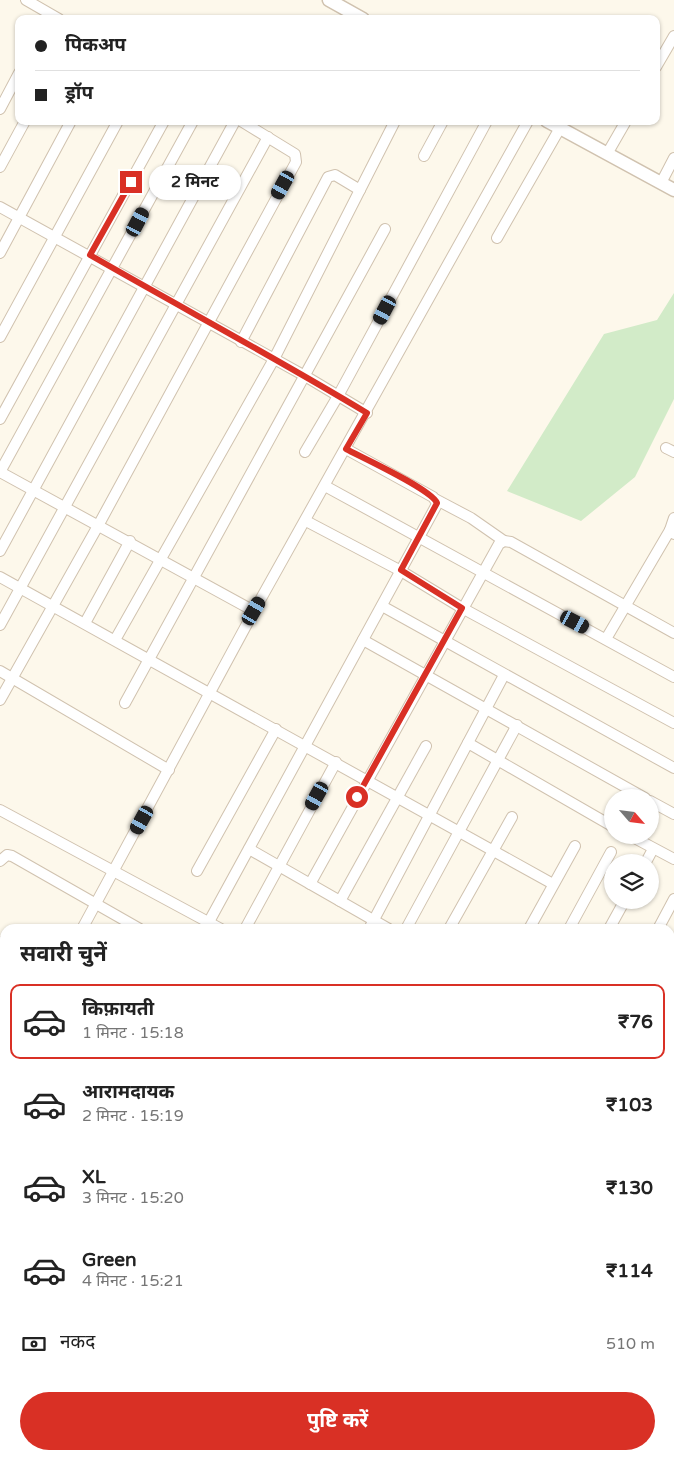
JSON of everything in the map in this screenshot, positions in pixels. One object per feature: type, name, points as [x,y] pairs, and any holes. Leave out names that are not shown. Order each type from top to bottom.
[{"type":"street","points":[[329,0],[356,15]]},
{"type":"street","points":[[32,2],[50,15]]},
{"type":"street","points":[[660,60],[674,36]]},
{"type":"street","points":[[0,108],[15,80]]},
{"type":"street","points":[[0,167],[23,125]]},
{"type":"street","points":[[0,253],[69,125]]},
{"type":"street","points":[[0,337],[116,125]]},
{"type":"street","points":[[0,419],[162,125]]},
{"type":"street","points":[[191,125],[0,472],[100,524],[254,611]]},
{"type":"street","points":[[0,551],[233,125]]},
{"type":"street","points":[[0,700],[52,605],[100,524],[207,323],[296,162],[295,154],[248,125]]},
{"type":"street","points":[[114,640],[274,359],[393,125]]},
{"type":"street","points":[[424,156],[441,125]]},
{"type":"street","points":[[305,452],[338,396],[485,125]]},
{"type":"street","points":[[85,924],[254,611],[367,413],[526,125]]},
{"type":"street","points":[[554,125],[674,190]]},
{"type":"street","points":[[607,154],[624,125]]},
{"type":"street","points":[[497,238],[560,128]]},
{"type":"street","points":[[0,625],[268,137]]},
{"type":"street","points":[[661,183],[674,158]]},
{"type":"street","points":[[241,342],[328,177],[335,175],[360,190]]},
{"type":"street","points":[[0,207],[146,286],[207,323],[305,376],[367,413]]},
{"type":"street","points":[[125,703],[385,229]]},
{"type":"street","points":[[346,449],[471,518],[504,541],[511,542],[627,605],[674,633]]},
{"type":"street","points":[[325,486],[674,677]]},
{"type":"street","points":[[208,924],[436,506],[435,499]]},
{"type":"street","points":[[606,639],[672,532],[674,518]]},
{"type":"street","points":[[306,521],[401,570],[462,608],[674,723]]},
{"type":"street","points":[[85,623],[130,541]]},
{"type":"street","points":[[310,884],[494,549],[504,541]]},
{"type":"street","points":[[0,577],[553,884]]},
{"type":"street","points":[[382,606],[674,768]]},
{"type":"street","points":[[363,640],[629,789]]},
{"type":"street","points":[[0,671],[169,770]]},
{"type":"street","points":[[249,849],[340,901],[371,924],[504,675]]},
{"type":"street","points":[[409,924],[517,725]]},
{"type":"street","points":[[197,871],[276,729]]},
{"type":"street","points":[[468,743],[604,821]]},
{"type":"street","points":[[340,901],[426,746]]},
{"type":"street","points":[[248,924],[336,762]]},
{"type":"street","points":[[659,805],[674,814]]},
{"type":"street","points":[[0,810],[114,870],[205,924]]},
{"type":"street","points":[[452,924],[512,817]]},
{"type":"street","points":[[645,844],[674,860]]},
{"type":"street","points":[[531,924],[575,846]]},
{"type":"street","points":[[650,854],[653,849]]},
{"type":"street","points":[[572,924],[611,852]]},
{"type":"street","points":[[0,861],[7,855],[12,856],[131,924]]},
{"type":"street","points":[[661,924],[674,899]]},
{"type":"street","points":[[612,924],[620,909]]},
{"type":"green space","points":[[674,293],[674,399],[635,477],[581,521],[507,491],[604,334],[657,320]]},
{"type":"route","points":[[131,182],[90,255],[367,413],[346,449],[405,480],[433,497],[437,503],[401,570],[462,608],[357,797]]}]
